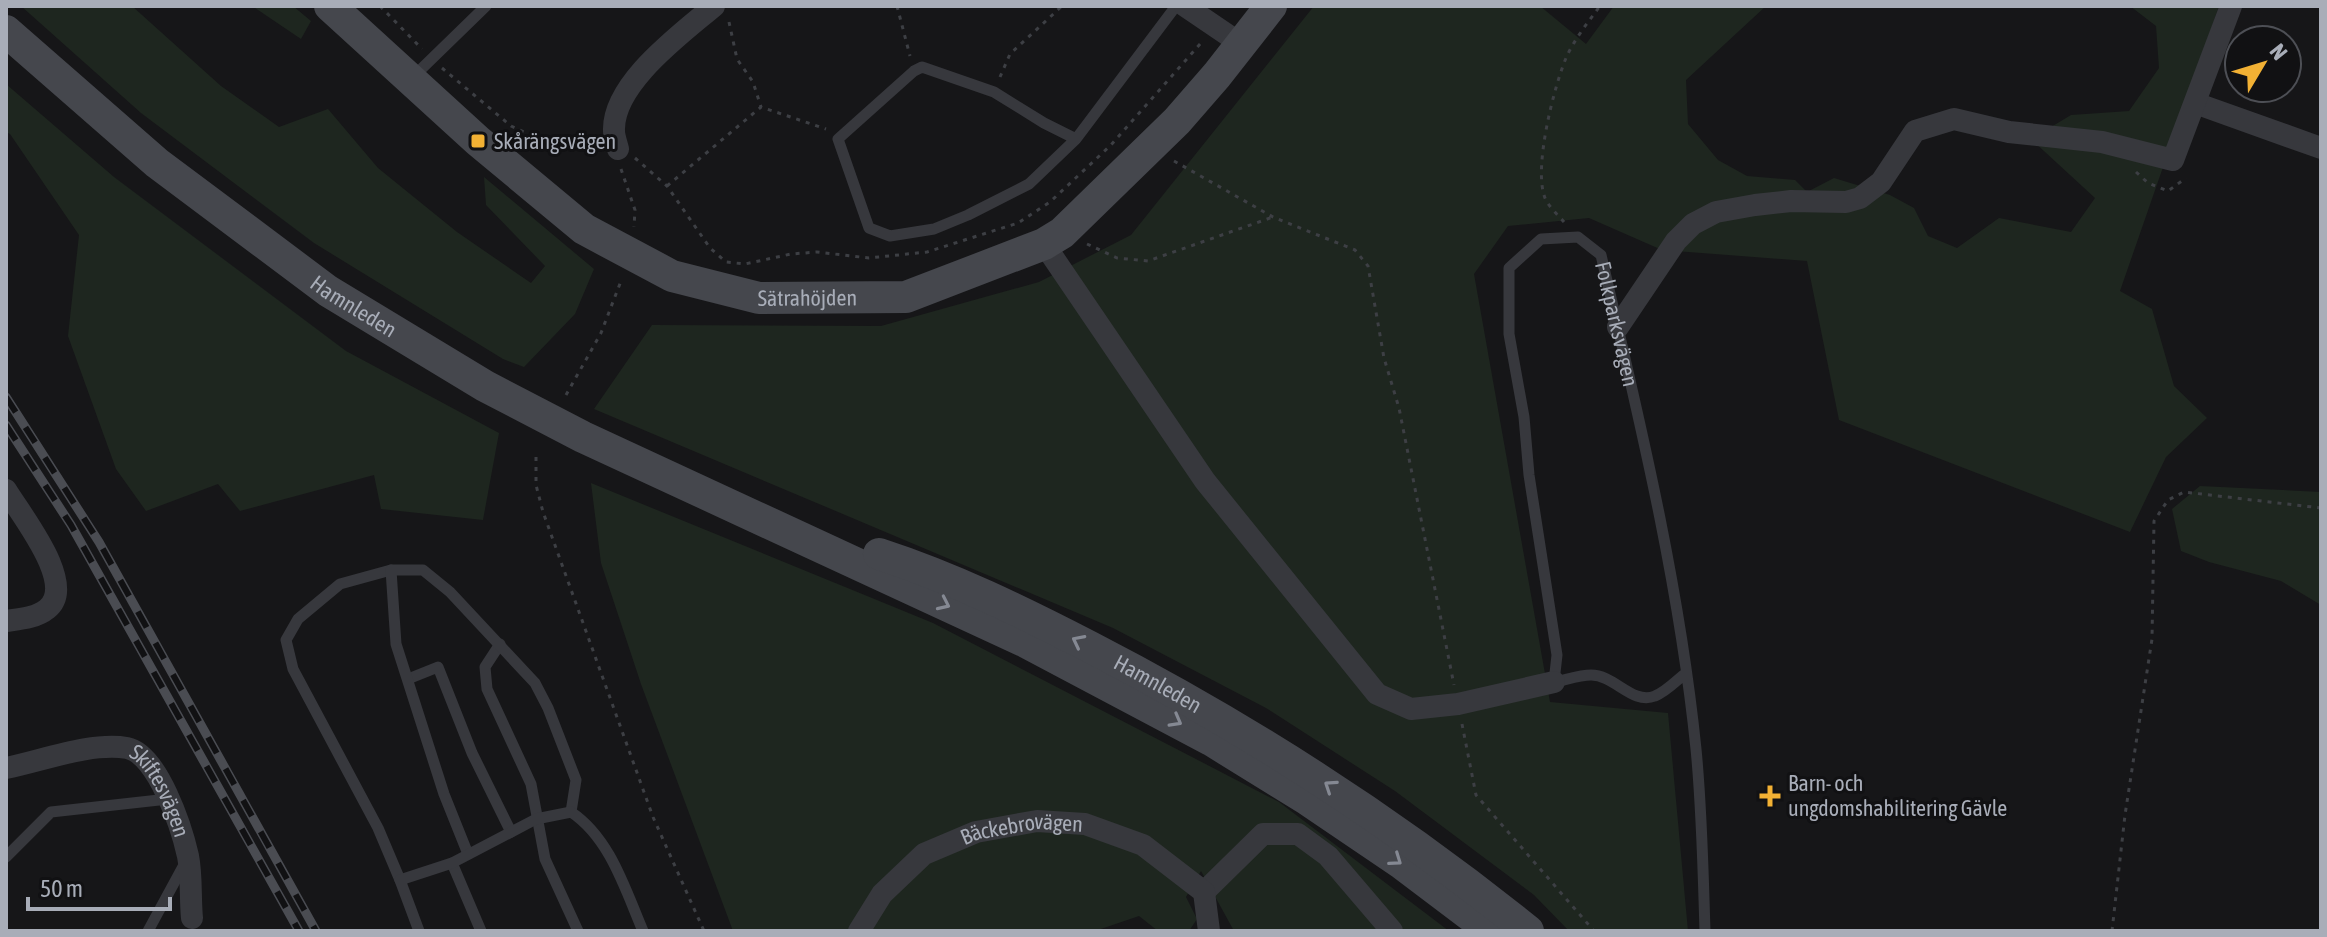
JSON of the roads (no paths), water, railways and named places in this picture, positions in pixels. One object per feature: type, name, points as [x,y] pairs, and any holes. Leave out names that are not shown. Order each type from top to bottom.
[{"type":"main road","name":"Sätrahöjden","points":[[330,6],[421,69],[478,141],[584,229],[672,276],[759,298],[906,297],[1053,238],[1177,121],[1228,35],[1271,6]]},
{"type":"main road","name":"Hamnleden","points":[[6,31],[157,163],[328,291],[499,393],[583,437],[1026,642],[1211,740],[1401,863],[1491,931]]},
{"type":"main road","name":"Hamnleden","points":[[747,511],[950,579],[1119,662],[1221,718],[1318,778],[1411,841],[1528,931]]},
{"type":"street","points":[[1185,6],[1228,35]]},
{"type":"street","points":[[1618,327],[1676,241],[1693,224],[1716,212],[1755,205],[1791,201],[1846,202],[1860,198],[1881,182],[1915,131],[1954,119],[2009,132],[2102,142],[2173,160],[2231,6]]},
{"type":"street","points":[[618,149],[614,130],[617,112],[632,85],[655,56],[721,13]]},
{"type":"street","points":[[2195,103],[2321,148]]},
{"type":"street","points":[[1053,238],[1205,481],[1377,694],[1411,709],[1458,704],[1554,682]]},
{"type":"street","points":[[6,490],[55,571],[58,592],[50,608],[37,615],[6,621]]},
{"type":"street","name":"Skiftesvägen","points":[[6,768],[90,748],[130,748],[151,765],[176,814],[188,858],[192,924]]},
{"type":"street","name":"Bäckebrovägen","points":[[859,931],[882,894],[924,854],[976,832],[1037,821],[1085,824],[1143,845],[1204,892]]},
{"type":"street","points":[[1209,931],[1204,892],[1263,834],[1298,834],[1328,856],[1392,931]]},
{"type":"lane","points":[[421,69],[486,6]]},
{"type":"lane","points":[[1076,139],[994,92],[922,67],[838,139],[869,228],[890,236],[934,229],[1029,184],[1076,139],[1176,6]]},
{"type":"lane","name":"Folkparksvägen","points":[[1554,682],[1557,655],[1529,475],[1524,417],[1509,334],[1509,268],[1541,239],[1578,237],[1601,255],[1658,509],[1686,673],[1701,798],[1705,931]]},
{"type":"lane","points":[[391,570],[396,644],[444,794],[468,854]]},
{"type":"lane","points":[[419,931],[378,828],[293,669],[286,640],[298,619],[340,584],[391,570],[423,570],[450,592],[535,683],[576,780],[571,812]]},
{"type":"lane","points":[[500,644],[485,667],[487,689],[531,784],[545,859],[578,931]]},
{"type":"lane","points":[[408,679],[438,667],[472,753],[511,832]]},
{"type":"lane","points":[[1554,682],[1592,675],[1619,684],[1634,696],[1644,697],[1656,696],[1686,673]]},
{"type":"lane","points":[[6,857],[51,812],[168,799]]},
{"type":"lane","points":[[400,880],[452,863],[536,819],[571,812],[589,824],[610,857],[643,931]]},
{"type":"lane","points":[[148,931],[188,858]]},
{"type":"lane","points":[[452,863],[481,931]]},
{"type":"railway","points":[[6,397],[99,542],[316,931]]},
{"type":"railway","points":[[6,425],[71,525],[299,931]]},
{"type":"place","name":"Skårängsvägen","points":[[478,141]]},
{"type":"place","name":"Barn- och ungdomshabilitering Gävle","points":[[1770,796]]}]
